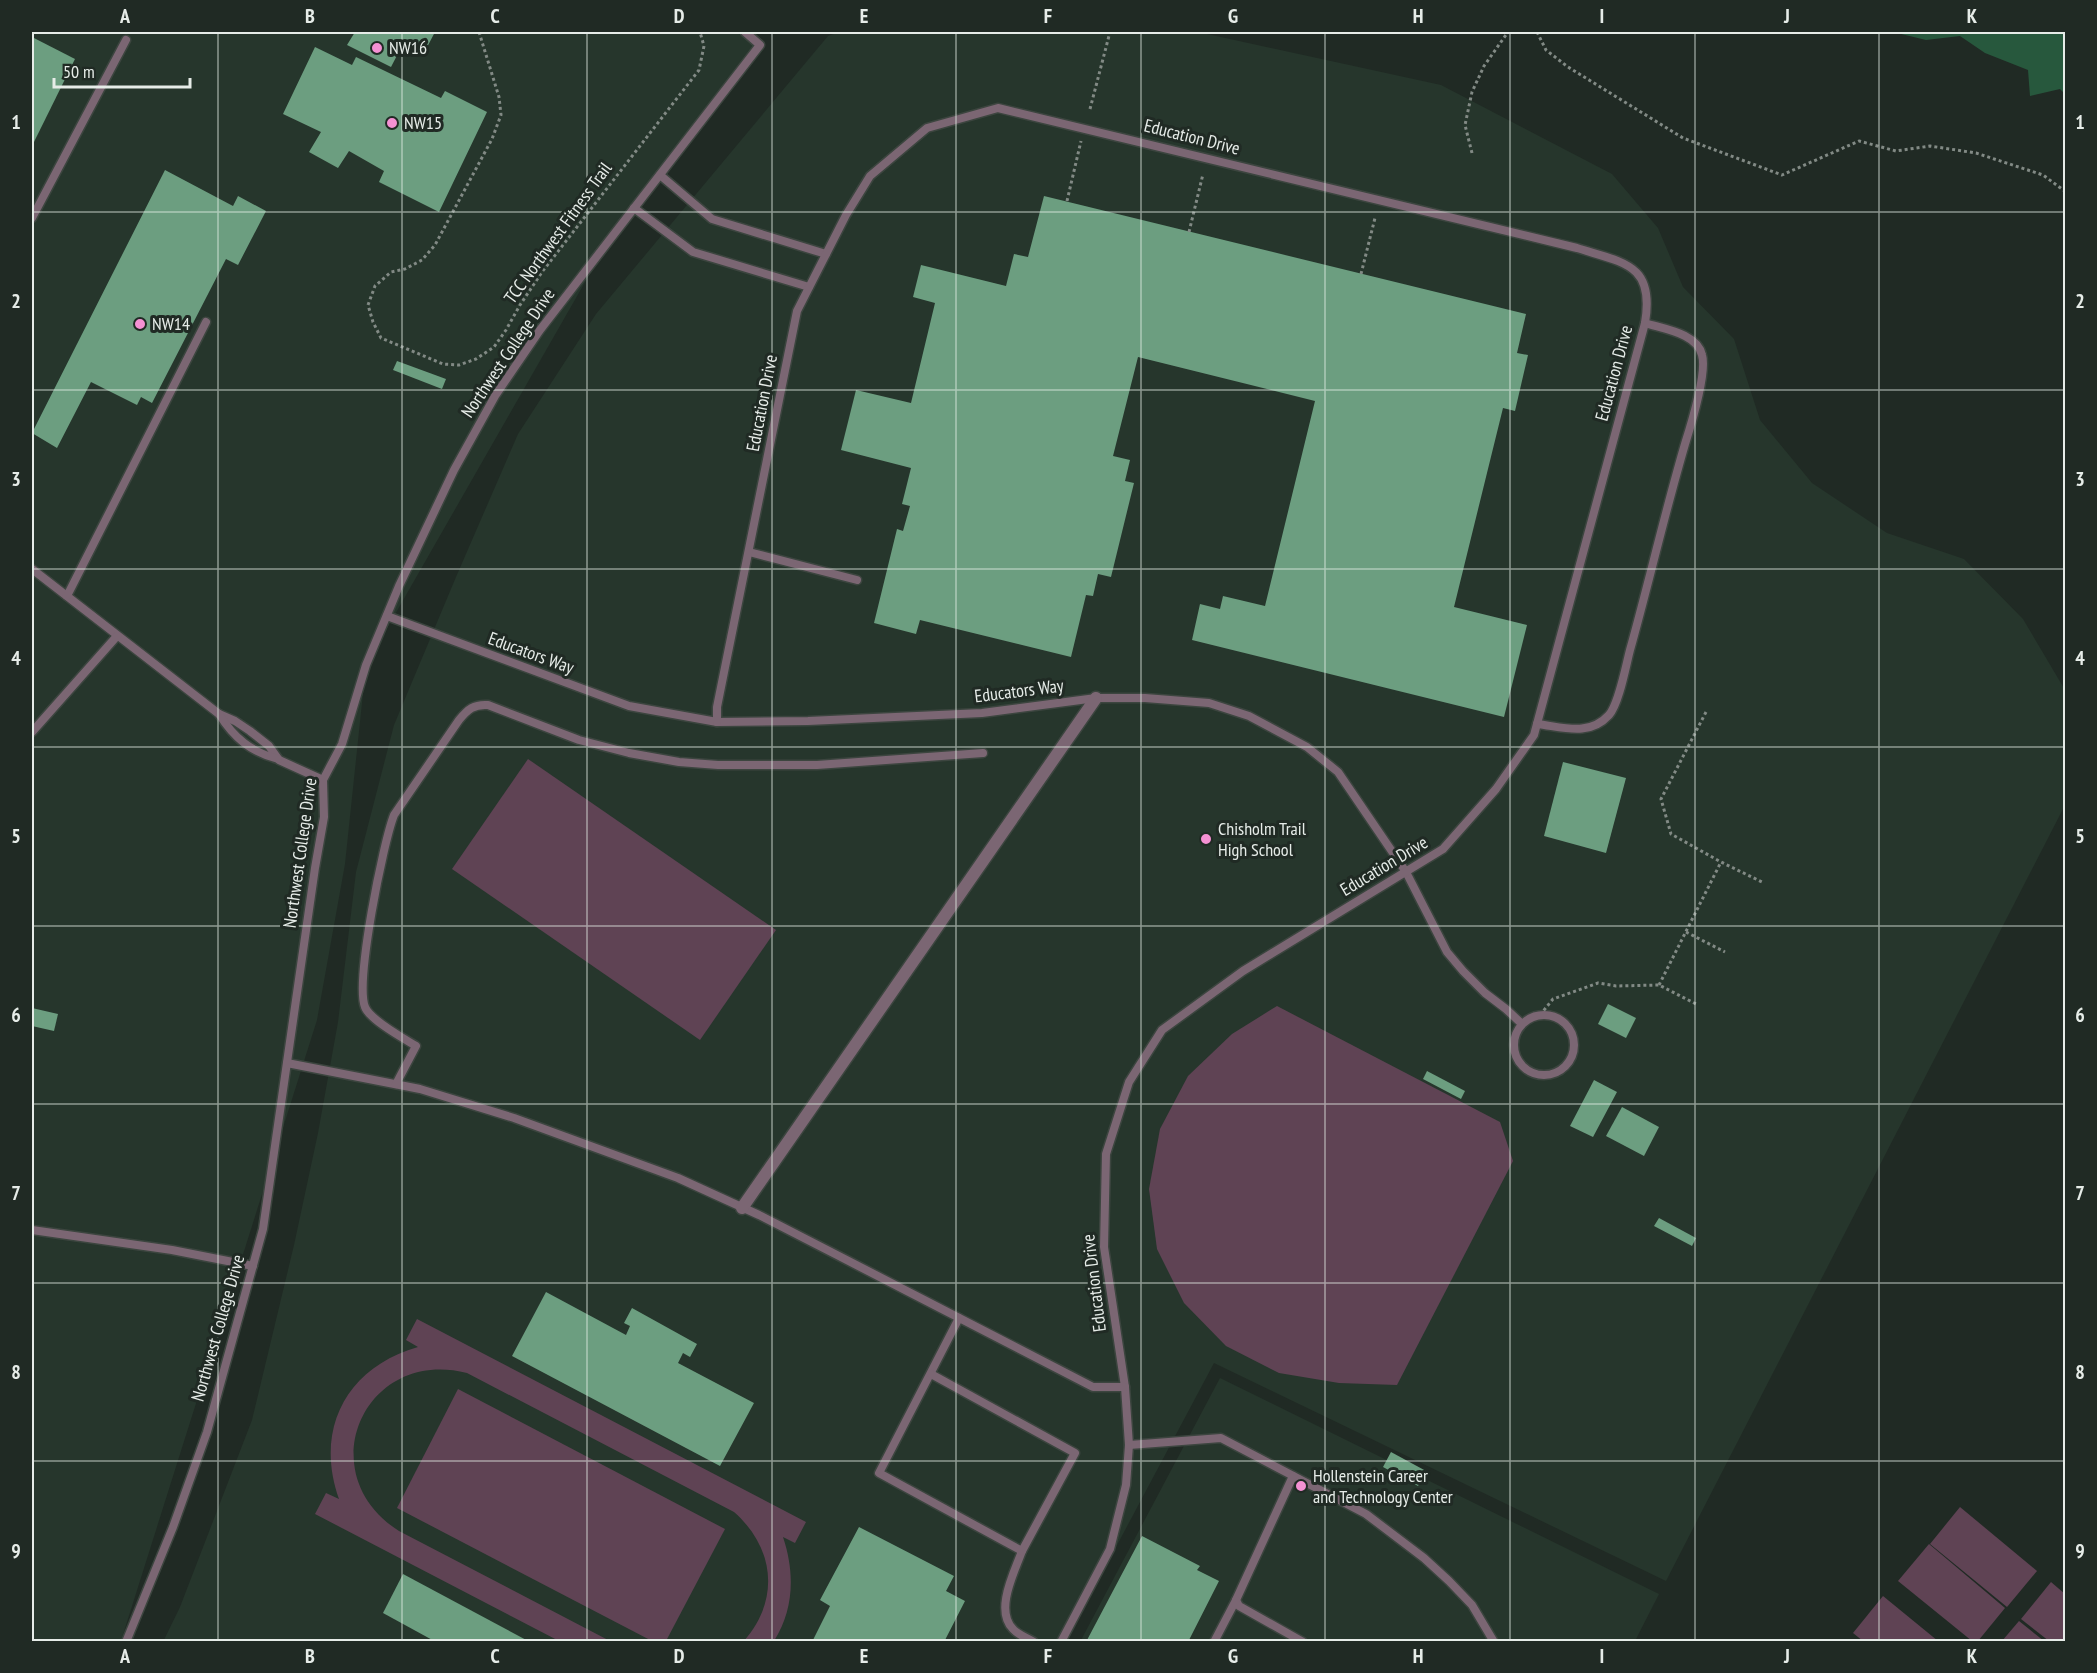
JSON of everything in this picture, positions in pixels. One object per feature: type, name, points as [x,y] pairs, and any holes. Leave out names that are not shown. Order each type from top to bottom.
[{"type":"street","points":[[742,1208],[1096,698]]},
{"type":"lane","name":"Northwest College Drive","points":[[126,1641],[173,1527],[207,1432],[263,1229],[324,817],[323,780],[342,744],[366,665],[454,470],[495,396],[540,330],[760,45],[745,32]]},
{"type":"lane","points":[[32,218],[126,40]]},
{"type":"lane","name":"Education Drive","points":[[717,722],[717,707],[797,311],[870,176],[927,128],[998,108],[1577,248],[1618,261],[1631,267],[1642,278],[1648,303],[1645,323],[1534,735],[1496,789],[1443,849],[1243,971],[1162,1030],[1129,1082],[1106,1154],[1104,1247],[1125,1387],[1129,1445],[1126,1485],[1110,1549],[1061,1641]]},
{"type":"lane","points":[[660,176],[712,219],[826,254]]},
{"type":"lane","points":[[634,208],[693,252],[809,287]]},
{"type":"lane","points":[[67,596],[206,322]]},
{"type":"lane","points":[[1537,724],[1581,729],[1597,726],[1611,713],[1620,689],[1650,578],[1697,402],[1703,356],[1697,345],[1687,337],[1645,323]]},
{"type":"lane","points":[[749,552],[857,580]]},
{"type":"lane","points":[[32,569],[219,714],[250,731],[269,746],[279,759]]},
{"type":"lane","name":"Educators Way","points":[[387,616],[629,706],[717,722],[808,721],[982,713],[1096,698],[1145,698],[1209,703],[1249,716],[1307,747],[1338,772],[1406,872],[1447,952],[1485,993],[1522,1024]]},
{"type":"lane","points":[[32,732],[117,636]]},
{"type":"lane","points":[[396,1084],[416,1046],[368,1013],[363,998],[367,943],[382,857],[394,815],[459,720],[472,707],[488,705],[579,740],[629,753],[679,762],[718,765],[817,765],[983,753]]},
{"type":"lane","points":[[219,714],[229,730],[242,743],[262,755],[279,759],[323,780]]},
{"type":"lane","points":[[1540,1015],[1559,1019],[1572,1034],[1574,1044],[1568,1063],[1552,1074],[1542,1075],[1524,1068],[1514,1051],[1516,1033],[1522,1024],[1540,1015]]},
{"type":"lane","points":[[286,1063],[420,1089],[514,1118],[678,1178],[742,1208],[1093,1387],[1125,1387]]},
{"type":"lane","points":[[32,1230],[172,1250],[253,1266]]},
{"type":"lane","points":[[959,1318],[879,1473],[1022,1551]]},
{"type":"lane","points":[[931,1374],[1075,1453],[1022,1551],[1005,1604],[1008,1622],[1014,1630],[1034,1641]]},
{"type":"lane","points":[[1129,1445],[1221,1438],[1366,1514],[1424,1558],[1472,1605],[1494,1641]]},
{"type":"lane","points":[[1214,1641],[1236,1600],[1293,1476]]},
{"type":"lane","points":[[1236,1600],[1239,1606],[1303,1641]]},
{"type":"path","name":"TCC Northwest Fitness Trail","points":[[479,32],[499,97],[501,115],[492,139],[435,245],[422,261],[405,269],[391,272],[375,286],[368,305],[381,338],[443,364],[459,365],[476,359],[494,347],[542,272],[699,70],[704,46],[700,32]]},
{"type":"path","points":[[1090,109],[1110,32]]},
{"type":"path","points":[[1472,153],[1465,125],[1472,93],[1484,66],[1509,32]]},
{"type":"path","points":[[1537,32],[1546,50],[1568,67],[1683,138],[1782,175],[1859,141],[1896,151],[1930,146],[1977,153],[2043,175],[2066,192]]},
{"type":"path","points":[[1067,201],[1083,133]]},
{"type":"path","points":[[1189,232],[1203,174]]},
{"type":"path","points":[[1361,274],[1375,218]]},
{"type":"path","points":[[1706,712],[1661,800],[1671,834],[1762,882]]},
{"type":"path","points":[[1659,985],[1721,862]]},
{"type":"path","points":[[1686,932],[1725,952]]},
{"type":"path","points":[[1540,1015],[1553,999],[1592,984],[1659,985],[1696,1004]]},
{"type":"shaded area","points":[[32,32],[751,32],[760,45],[608,242],[366,665],[345,864],[317,1020],[121,1641],[32,1641]]},
{"type":"shaded area","name":"Chisholm Trail High School","points":[[839,32],[1198,32],[1441,85],[1612,174],[1658,228],[1683,287],[1734,339],[1760,420],[1812,483],[1887,533],[1964,559],[2023,619],[2065,690],[2065,805],[1666,1581],[1214,1363],[1066,1641],[163,1642],[180,1607],[252,1420],[318,1133],[338,1022],[356,872],[394,725],[456,577],[518,434],[596,314],[828,36]]},
{"type":"shaded area","points":[[1893,32],[2065,32],[2065,94],[2060,89],[2030,96],[2028,70],[1985,53],[1960,36],[1926,40]]},
{"type":"shaded area","points":[[528,759],[776,930],[700,1040],[452,869]]},
{"type":"shaded area","points":[[1277,1006],[1500,1122],[1513,1161],[1397,1385],[1339,1383],[1279,1373],[1226,1346],[1184,1303],[1157,1249],[1149,1189],[1160,1129],[1188,1076],[1232,1034]]},
{"type":"shaded area","points":[[417,1319],[806,1522],[795,1543],[783,1537],[791,1577],[789,1604],[781,1629],[774,1641],[744,1641],[756,1625],[763,1609],[768,1575],[765,1558],[758,1542],[748,1526],[734,1512],[467,1373],[431,1370],[400,1379],[376,1397],[361,1421],[354,1449],[357,1479],[372,1507],[399,1531],[610,1641],[559,1641],[315,1514],[326,1493],[339,1499],[332,1473],[331,1449],[334,1425],[342,1404],[355,1385],[372,1369],[393,1356],[418,1347],[406,1340]]},
{"type":"shaded area","name":"Hollenstein Career and Technology Center","points":[[1220,1378],[1659,1594],[1635,1641],[1080,1642]]},
{"type":"shaded area","points":[[458,1389],[725,1529],[666,1641],[652,1641],[397,1508]]},
{"type":"shaded area","points":[[1960,1507],[2037,1571],[2007,1607],[1930,1544]]},
{"type":"shaded area","points":[[1929,1544],[2005,1608],[1978,1641],[1972,1641],[1898,1581]]},
{"type":"shaded area","points":[[2051,1582],[2065,1594],[2065,1641],[2049,1641],[2021,1619]]},
{"type":"shaded area","points":[[1883,1596],[1938,1641],[1863,1641],[1853,1633]]},
{"type":"shaded area","points":[[2019,1621],[2044,1641],[2002,1641]]},
{"type":"building","name":"NW16","points":[[355,32],[435,32],[425,51],[405,40],[391,67],[347,45]]},
{"type":"building","points":[[32,37],[75,59],[32,146]]},
{"type":"building","name":"NW15","points":[[315,47],[352,65],[356,57],[441,98],[445,91],[487,112],[439,212],[379,182],[384,171],[349,151],[338,168],[309,152],[321,132],[283,114]]},
{"type":"building","name":"NW14","points":[[165,170],[233,206],[238,196],[266,211],[238,265],[226,259],[152,403],[141,397],[137,405],[91,382],[57,448],[32,433]]},
{"type":"building","points":[[1044,196],[1526,314],[1517,353],[1528,355],[1515,411],[1503,408],[1454,607],[1527,625],[1504,717],[1192,640],[1200,604],[1220,609],[1223,596],[1265,606],[1315,401],[1138,357],[1113,456],[1130,460],[1125,481],[1134,483],[1111,577],[1098,574],[1093,596],[1086,595],[1071,657],[920,620],[916,634],[874,623],[897,529],[903,531],[910,506],[902,504],[911,468],[841,450],[856,390],[911,403],[935,303],[913,297],[921,265],[1006,286],[1014,254],[1028,257]]},
{"type":"building","points":[[397,361],[446,379],[442,389],[393,370]]},
{"type":"building","points":[[1563,762],[1626,778],[1606,853],[1544,836]]},
{"type":"building","points":[[1608,1004],[1636,1018],[1626,1038],[1598,1024]]},
{"type":"building","points":[[32,1008],[58,1014],[54,1031],[32,1026]]},
{"type":"building","points":[[1427,1071],[1465,1091],[1461,1099],[1423,1079]]},
{"type":"building","points":[[1594,1080],[1617,1092],[1593,1137],[1570,1126]]},
{"type":"building","points":[[1622,1107],[1659,1127],[1644,1156],[1606,1136]]},
{"type":"building","points":[[1659,1218],[1696,1238],[1692,1246],[1654,1226]]},
{"type":"building","points":[[546,1292],[626,1335],[630,1326],[624,1323],[632,1308],[697,1344],[690,1357],[683,1353],[678,1363],[754,1403],[720,1466],[512,1356]]},
{"type":"building","points":[[1391,1452],[1426,1471],[1418,1486],[1383,1467]]},
{"type":"building","points":[[859,1527],[954,1576],[946,1591],[965,1601],[944,1642],[812,1642],[830,1606],[820,1600]]},
{"type":"building","points":[[1142,1536],[1200,1566],[1197,1570],[1219,1581],[1188,1642],[1086,1642]]},
{"type":"building","points":[[403,1574],[530,1642],[436,1642],[383,1613]]},
{"type":"place","name":"NW16","points":[[377,48]]},
{"type":"place","name":"NW15","points":[[392,123]]},
{"type":"place","name":"NW14","points":[[140,324]]},
{"type":"place","name":"Chisholm Trail High School","points":[[1206,839]]},
{"type":"place","name":"Hollenstein Career and Technology Center","points":[[1301,1486]]}]
